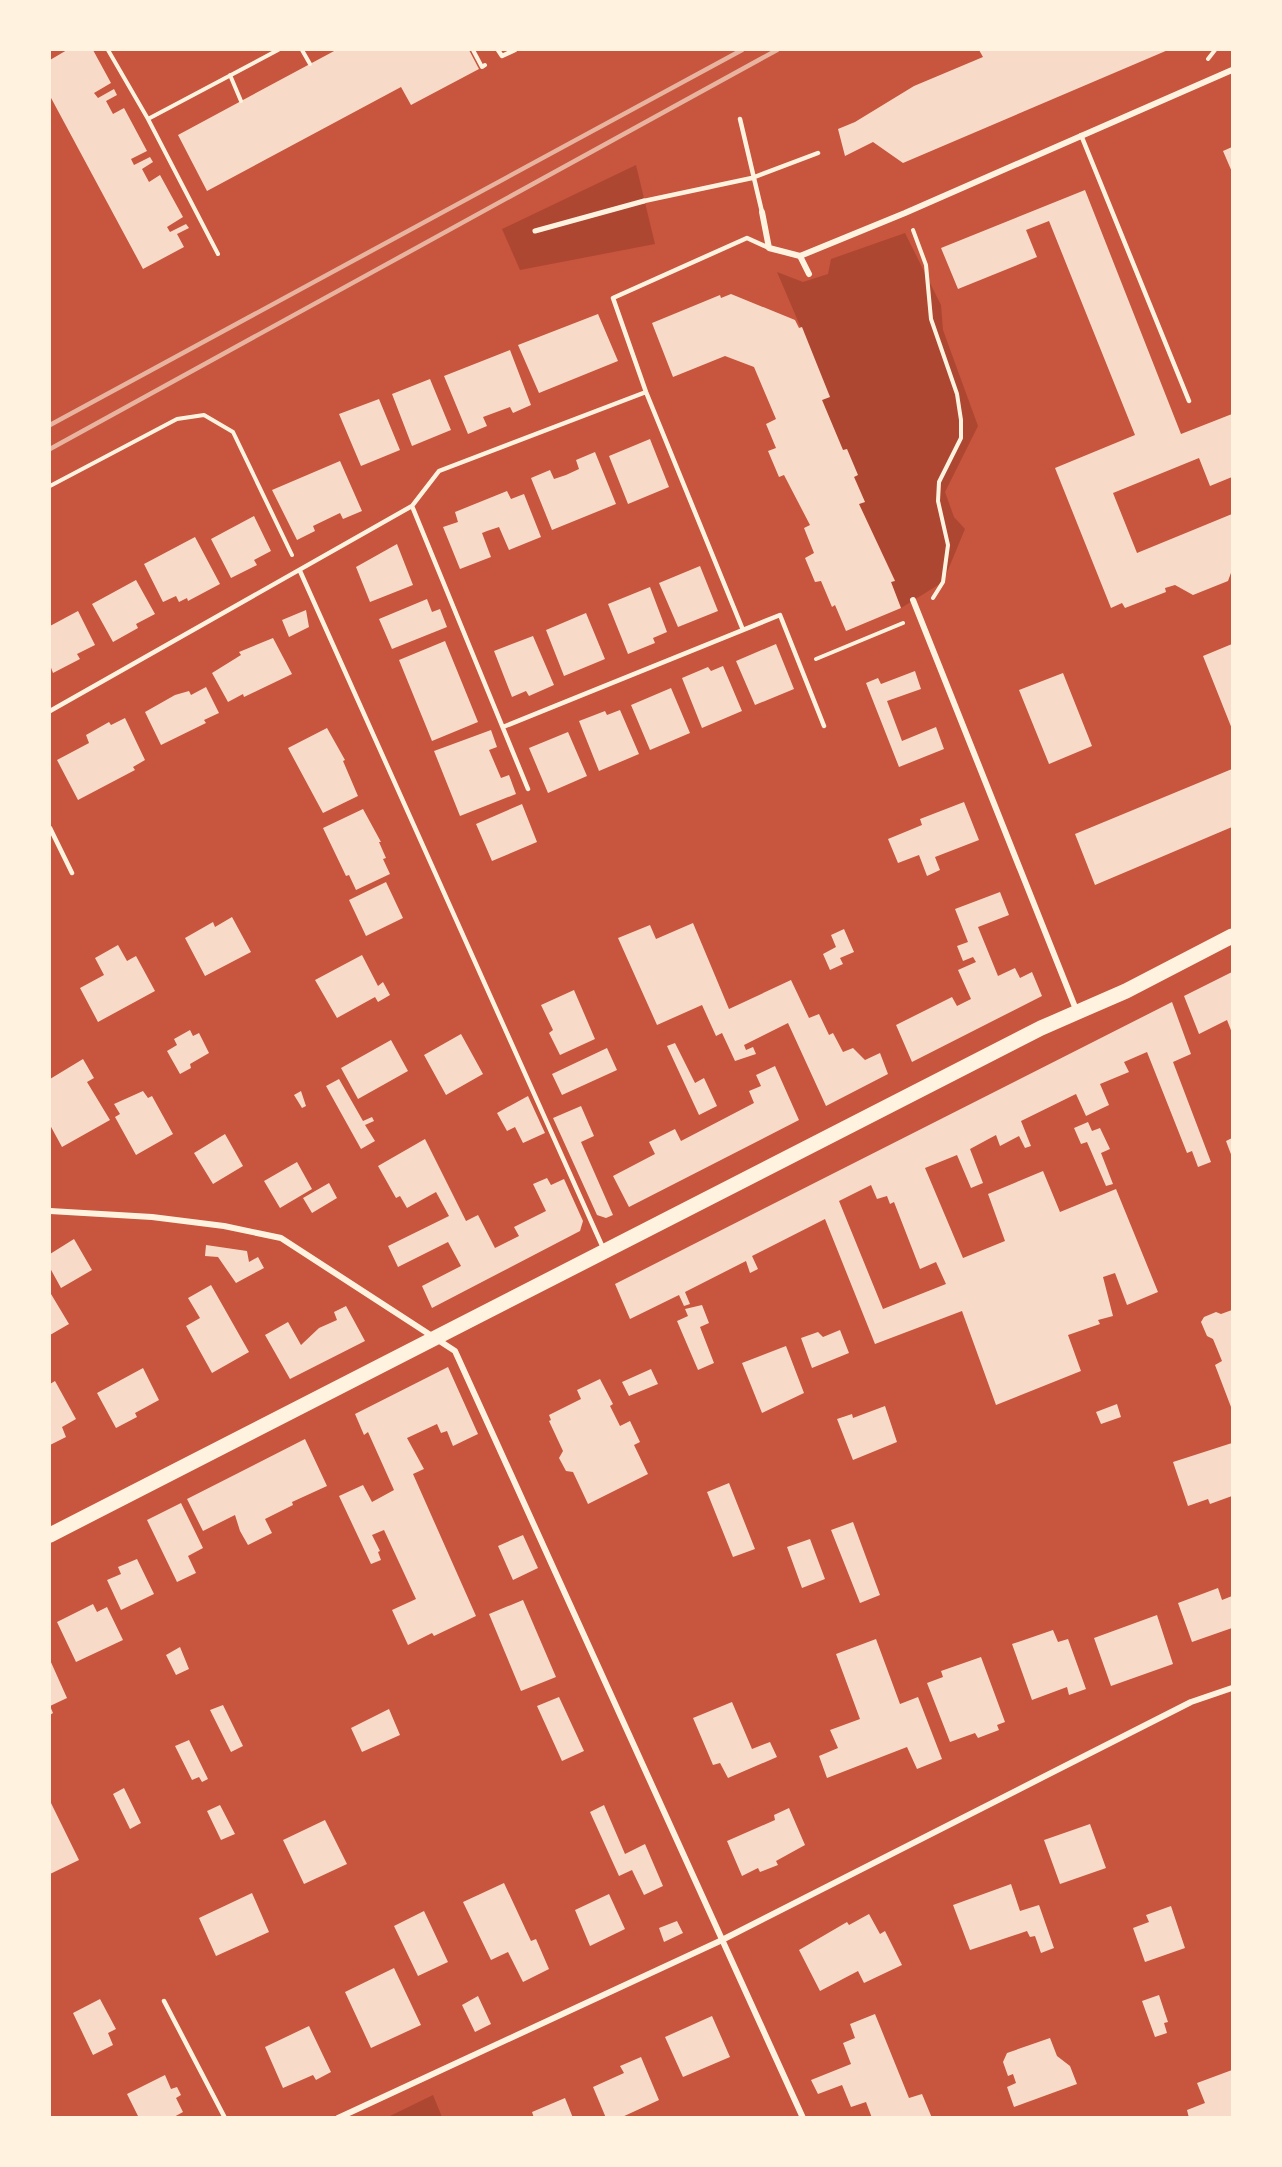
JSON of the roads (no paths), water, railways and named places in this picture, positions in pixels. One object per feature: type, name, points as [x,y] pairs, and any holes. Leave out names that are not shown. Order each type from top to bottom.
[{"type":"main road","points":[[50,1535],[1031,1034],[1126,991],[1233,936]]},
{"type":"street","points":[[762,212],[769,248],[800,256],[905,213],[1233,70]]},
{"type":"street","points":[[535,231],[644,201]]},
{"type":"street","points":[[800,256],[809,274]]},
{"type":"street","points":[[913,600],[917,615],[1077,1012]]},
{"type":"street","points":[[50,1211],[152,1217],[224,1226],[281,1238],[455,1351],[720,1941],[803,2118]]},
{"type":"street","points":[[338,2118],[720,1941],[1191,1702],[1233,1688]]},
{"type":"lane","points":[[498,50],[502,56],[515,50]]},
{"type":"lane","points":[[740,119],[752,178],[762,212]]},
{"type":"lane","points":[[1081,135],[1189,401]]},
{"type":"lane","points":[[644,201],[752,178],[818,153]]},
{"type":"lane","points":[[743,630],[646,392],[613,298],[747,238],[769,248]]},
{"type":"lane","points":[[50,711],[412,506],[439,471],[646,392]]},
{"type":"lane","points":[[412,506],[528,789]]},
{"type":"lane","points":[[300,571],[605,1253]]},
{"type":"lane","points":[[503,727],[780,615],[824,726]]},
{"type":"lane","points":[[50,828],[72,873]]},
{"type":"lane","points":[[164,2001],[225,2118]]},
{"type":"railway","points":[[50,425],[742,50]]},
{"type":"railway","points":[[50,449],[777,50]]}]
